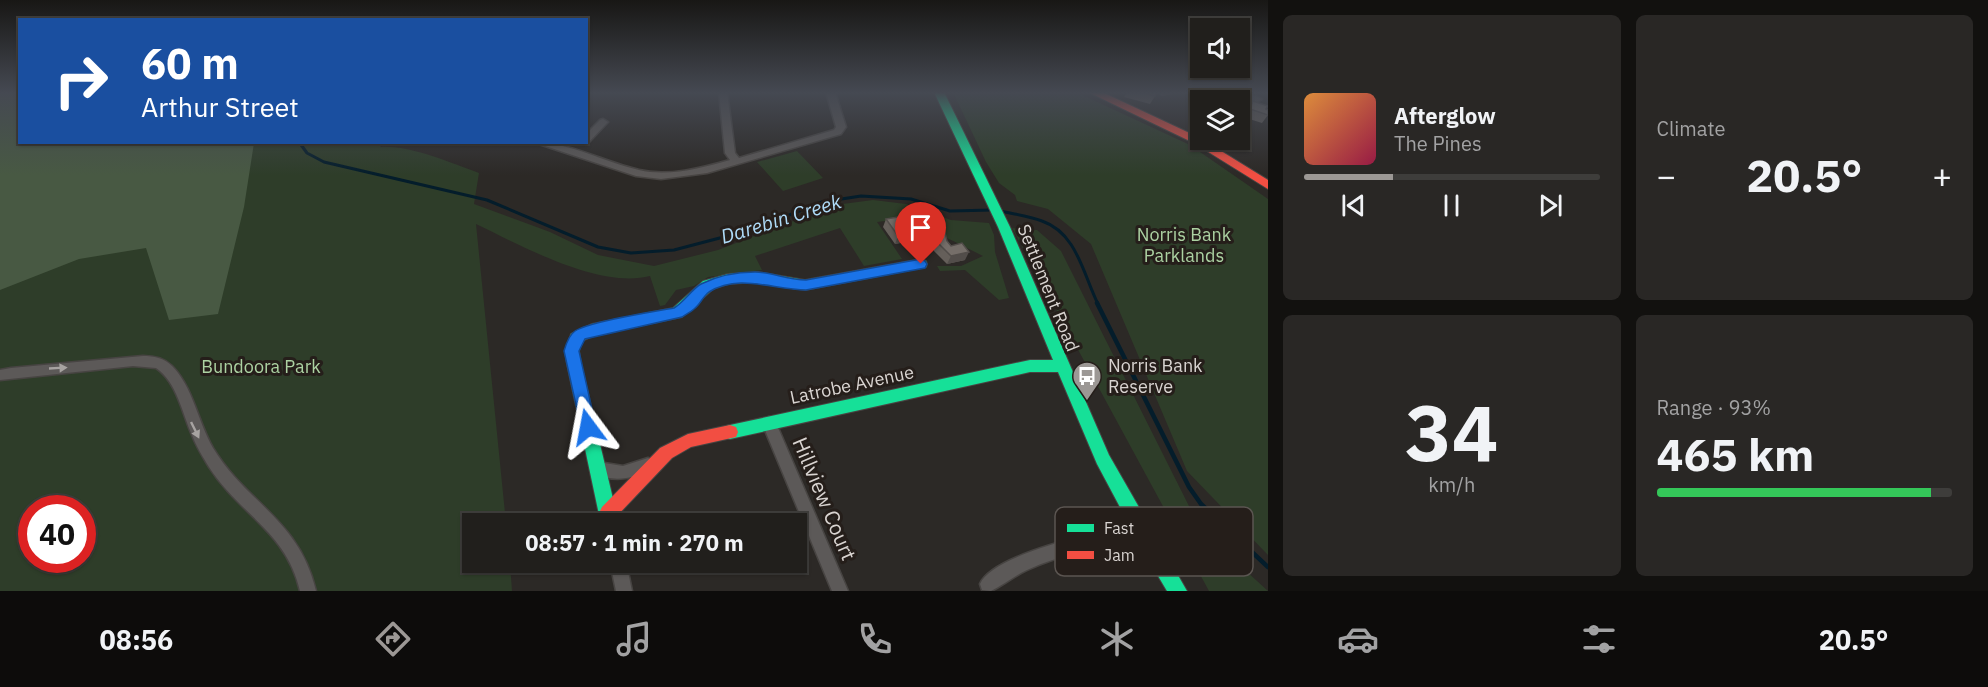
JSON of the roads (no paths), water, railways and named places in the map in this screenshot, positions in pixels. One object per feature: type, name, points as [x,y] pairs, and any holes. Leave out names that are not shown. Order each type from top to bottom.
[{"type":"street","points":[[726,120],[730,153],[736,160]]},
{"type":"street","points":[[543,144],[640,174],[681,175],[838,132],[841,127],[839,120]]},
{"type":"street","name":"Settlement Road","points":[[952,120],[1004,227],[1061,366],[1127,507]]},
{"type":"street","points":[[1154,120],[1225,158],[1265,185]]},
{"type":"street","points":[[588,138],[603,122]]},
{"type":"street","points":[[574,154],[582,144]]},
{"type":"street","points":[[608,513],[572,351],[573,344],[580,335],[592,330],[677,313],[690,306],[703,289],[720,282],[756,277],[790,285],[806,285],[921,264]]},
{"type":"street","points":[[0,375],[22,370],[135,362],[156,362],[166,366],[174,376],[195,432],[221,472],[278,531],[297,555],[307,577],[308,591]]},
{"type":"street","name":"Latrobe Avenue","points":[[613,513],[657,460],[672,448],[688,441],[1030,366],[1061,366]]},
{"type":"street","name":"Hillview Court","points":[[769,423],[840,591]]},
{"type":"street","name":"Latrobe Avenue","points":[[598,469],[612,473],[628,473],[657,460]]},
{"type":"street","points":[[988,584],[1003,571],[1055,553]]},
{"type":"street","points":[[620,573],[624,591]]},
{"type":"street","name":"Settlement Road","points":[[1168,576],[1178,591]]},
{"type":"waterway","name":"Darebin Creek","points":[[300,144],[307,153],[324,162],[487,200],[598,247],[631,253],[674,250],[754,229],[822,202],[861,196],[911,199],[950,211],[993,210]]},
{"type":"waterway","name":"Darebin Creek","points":[[1000,211],[1042,221],[1063,235],[1078,256],[1098,304]]},
{"type":"waterway","name":"Darebin Creek","points":[[1097,303],[1189,487],[1204,507]]},
{"type":"waterway","name":"Darebin Creek","points":[[1253,553],[1268,567]]},
{"type":"place","name":"Norris Bank Reserve","points":[[1087,402]]},
{"type":"park label","name":"Norris Bank Parklands","points":[[1184,245]]},
{"type":"park label","name":"Bundoora Park","points":[[261,367]]}]
